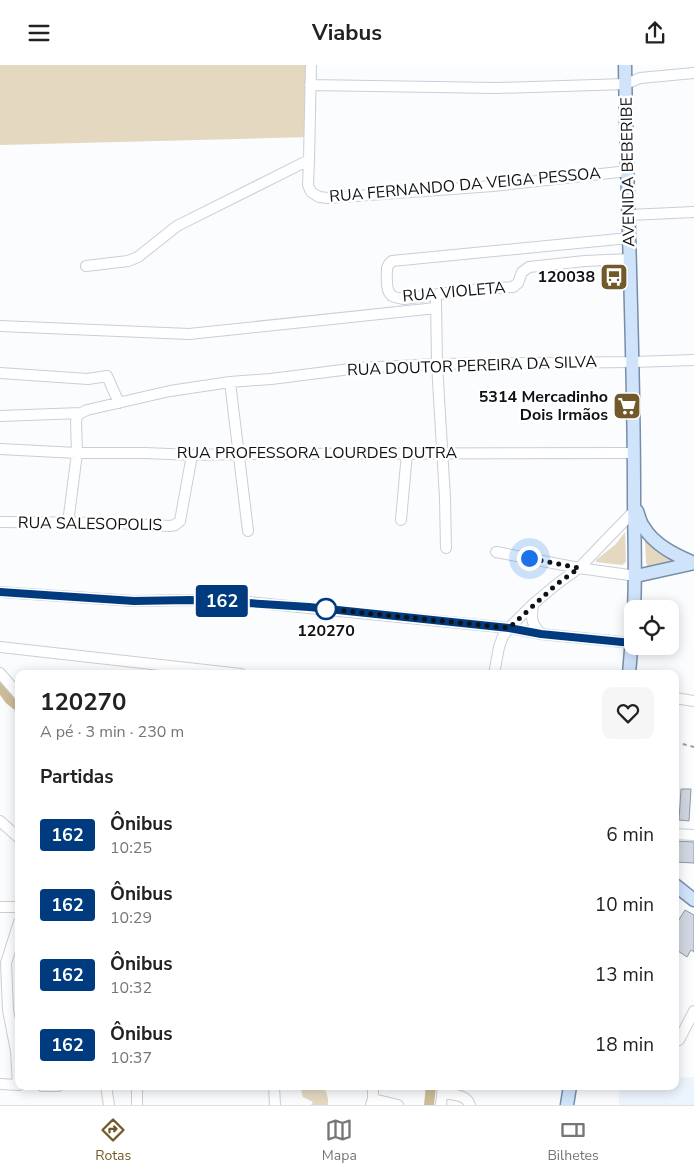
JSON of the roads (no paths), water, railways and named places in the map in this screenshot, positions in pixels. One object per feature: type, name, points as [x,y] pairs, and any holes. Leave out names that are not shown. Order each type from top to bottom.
[{"type":"main road","name":"AVENIDA BEBERIBE","points":[[625,65],[633,362],[636,576],[635,600]]},
{"type":"main road","points":[[634,507],[642,525],[652,538],[679,556],[694,563]]},
{"type":"main road","points":[[636,576],[694,563]]},
{"type":"main road","points":[[629,670],[631,655]]},
{"type":"main road","points":[[679,888],[694,900]]},
{"type":"main road","points":[[566,1105],[569,1090]]},
{"type":"street","points":[[86,266],[128,261],[138,257],[177,226],[309,160],[310,65]]},
{"type":"street","points":[[310,85],[496,88],[626,84],[640,78],[694,73]]},
{"type":"street","name":"RUA FERNANDO DA VEIGA PESSOA","points":[[309,160],[308,185],[311,192],[319,197],[328,198],[493,186],[628,171]]},
{"type":"street","points":[[629,215],[694,212]]},
{"type":"street","name":"RUA VIOLETA","points":[[629,238],[392,261],[388,264],[387,275],[389,292],[392,296],[404,299],[436,301],[513,287],[518,283],[522,272],[529,267],[630,259]]},
{"type":"street","points":[[0,325],[189,333],[226,331],[436,301]]},
{"type":"street","name":"RUA VIOLETA","points":[[436,301],[437,364],[446,547]]},
{"type":"street","name":"RUA DOUTOR PEREIRA DA SILVA","points":[[0,416],[79,415],[170,391],[230,382],[358,368],[437,364],[694,360]]},
{"type":"street","points":[[0,373],[88,379],[107,376],[119,403]]},
{"type":"street","points":[[230,382],[248,531]]},
{"type":"street","points":[[68,523],[76,453],[76,421],[79,415]]},
{"type":"street","name":"RUA PROFESSORA LOURDES DUTRA","points":[[0,449],[76,453],[192,455],[238,453],[634,453]]},
{"type":"street","points":[[400,520],[407,453]]},
{"type":"street","name":"RUA SALESOPOLIS","points":[[0,522],[176,525],[180,521],[192,455]]},
{"type":"street","points":[[495,670],[499,647],[503,636],[509,628],[557,584],[579,568],[634,507]]},
{"type":"street","points":[[496,552],[579,568],[636,576]]},
{"type":"street","points":[[0,592],[134,601],[190,600],[309,607],[624,642]]},
{"type":"street","points":[[533,605],[532,622],[541,634]]},
{"type":"street","points":[[0,647],[209,670]]},
{"type":"street","points":[[0,673],[15,690]]},
{"type":"street","points":[[679,699],[694,701]]},
{"type":"street","points":[[0,821],[15,834]]},
{"type":"street","points":[[679,834],[694,835]]},
{"type":"street","points":[[0,907],[15,907]]},
{"type":"street","points":[[15,932],[3,963],[8,1010],[15,1046]]},
{"type":"street","points":[[679,1040],[694,1011]]},
{"type":"street","points":[[0,1085],[15,1085]]},
{"type":"street","points":[[107,1090],[109,1105]]},
{"type":"street","points":[[137,1090],[137,1105]]},
{"type":"street","points":[[274,1090],[275,1105]]},
{"type":"street","points":[[441,1105],[443,1090],[465,1097],[470,1105]]},
{"type":"street","points":[[372,1102],[398,1105]]},
{"type":"waterway","points":[[0,686],[15,704]]},
{"type":"waterway","points":[[429,1105],[431,1090]]},
{"type":"place","name":"120038","points":[[614,277]]},
{"type":"place","name":"5314 Mercadinho Dois Irmãos","points":[[627,406]]},
{"type":"place","name":"120270","points":[[326,609]]}]
